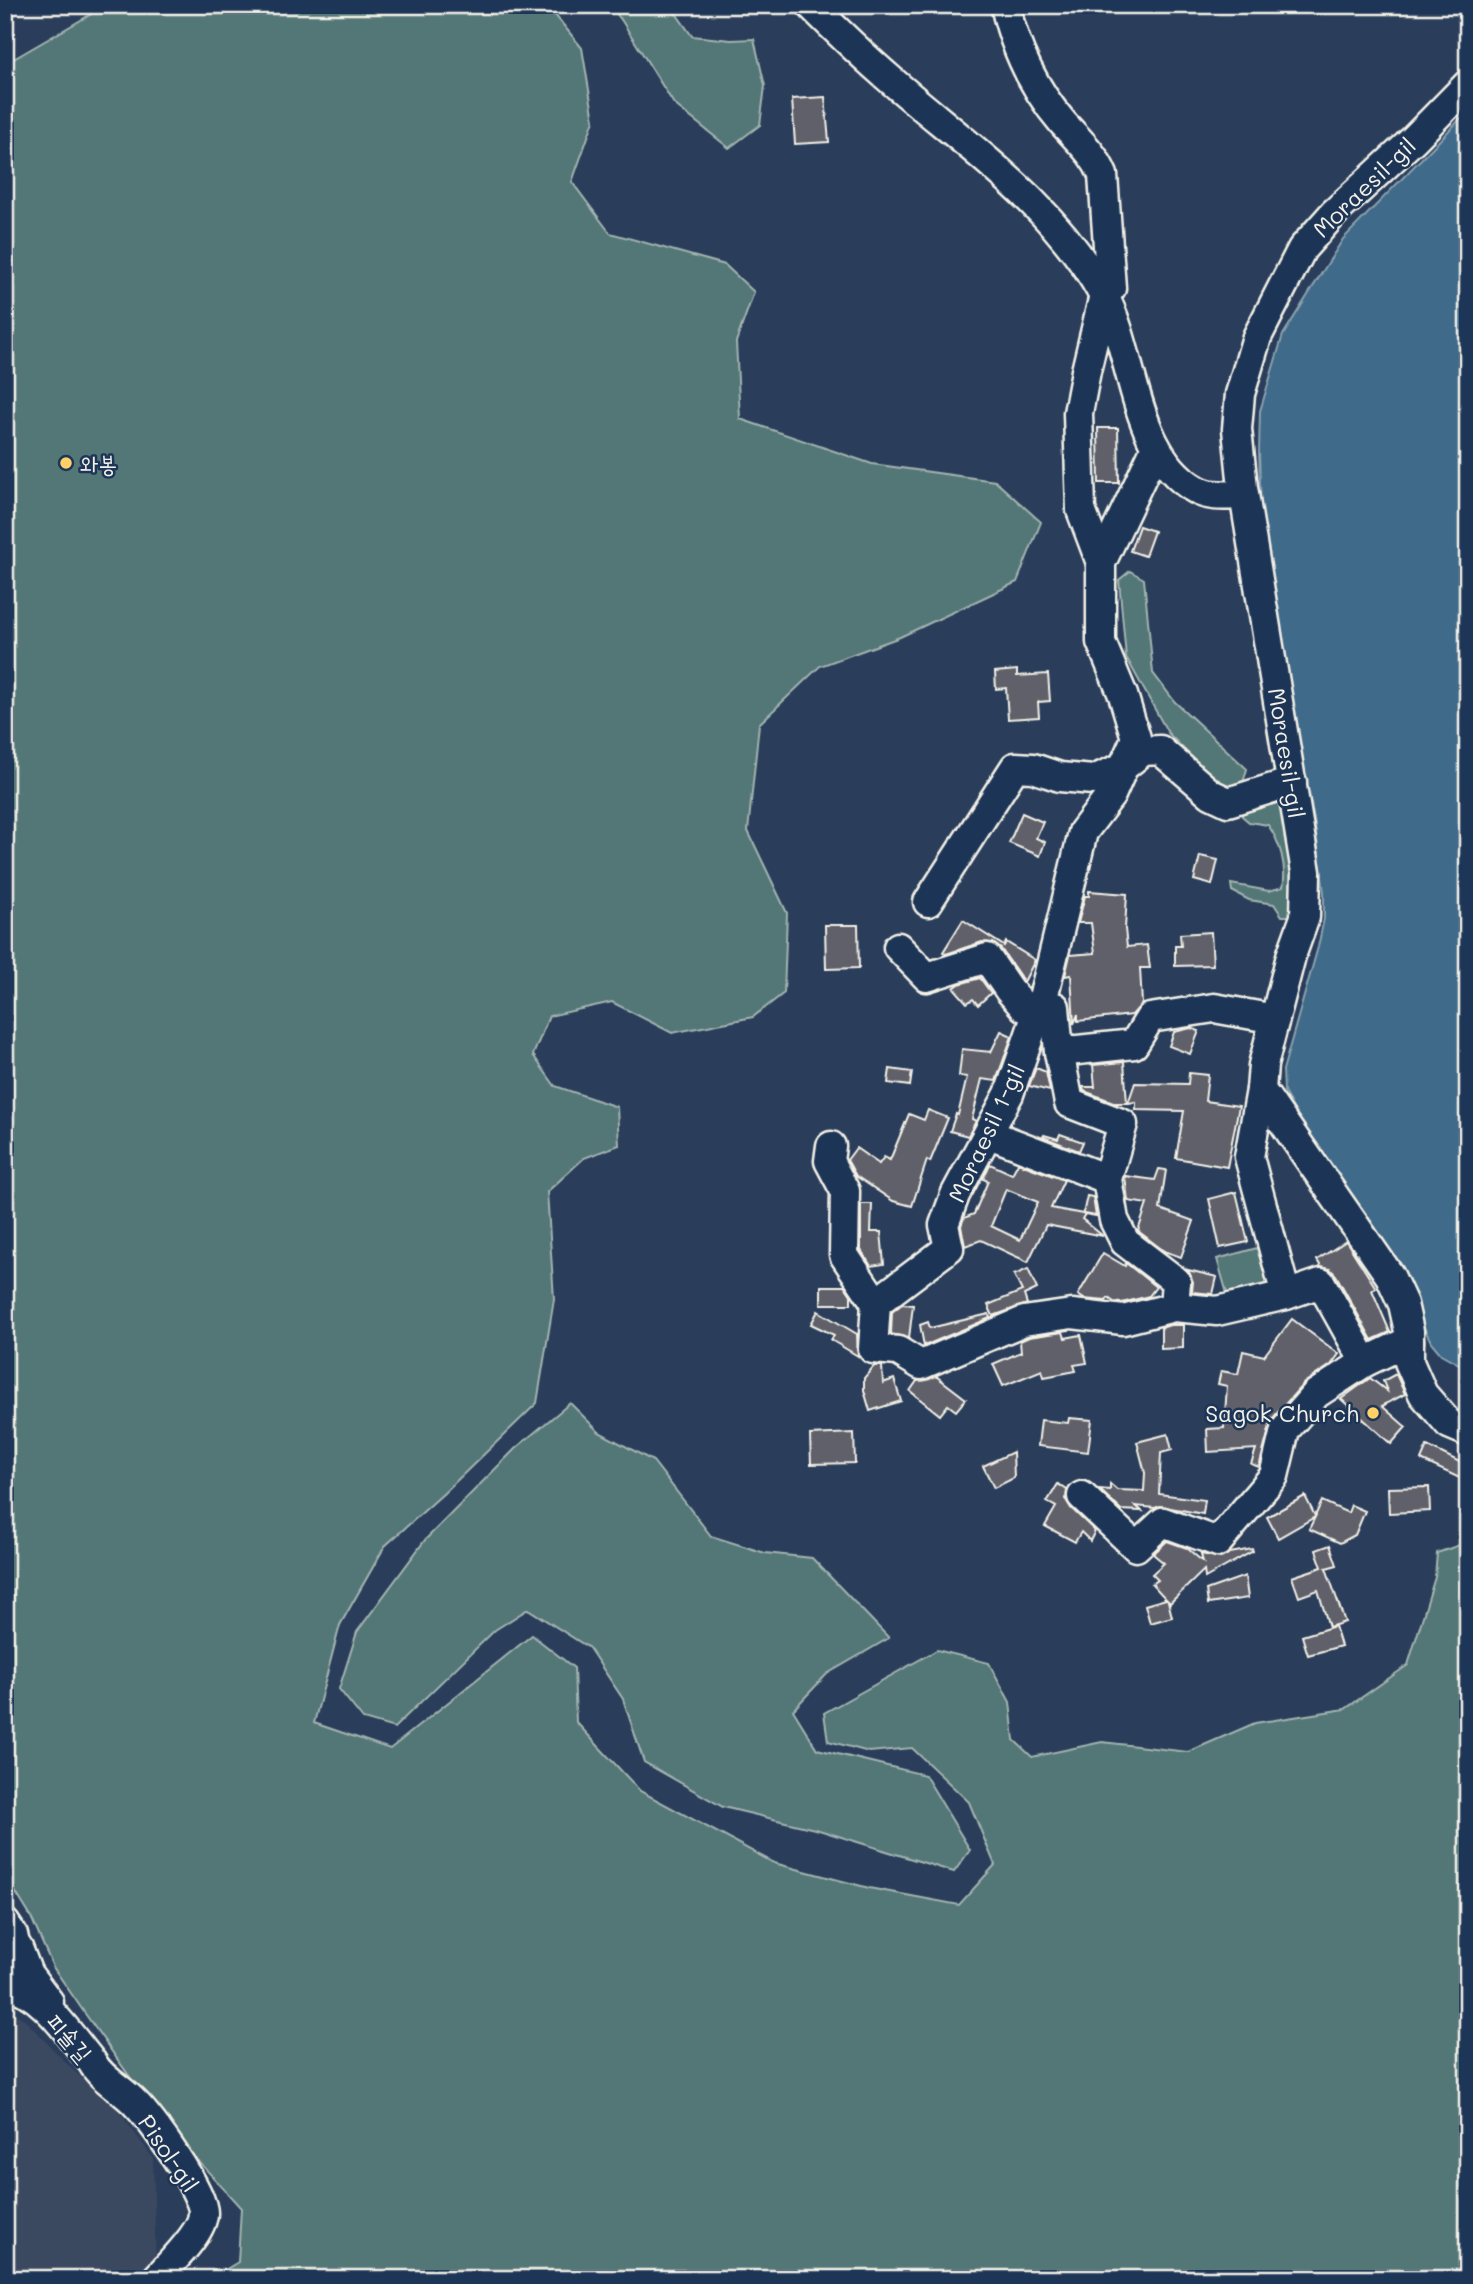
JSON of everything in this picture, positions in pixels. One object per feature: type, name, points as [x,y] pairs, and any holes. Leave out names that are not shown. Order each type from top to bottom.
[{"type":"street","points":[[811,5],[892,81],[1025,192],[1062,233],[1104,295],[1141,411],[1156,447],[1175,472],[1198,491],[1214,495],[1244,495]]},
{"type":"street","points":[[1006,5],[1010,29],[1022,59],[1062,121],[1098,162],[1102,175],[1111,288],[1104,295],[1079,414],[1081,510],[1101,563]]},
{"type":"street","name":"Moraesil-gil","points":[[1261,1090],[1262,1065],[1291,956],[1305,917],[1306,872],[1244,495],[1237,429],[1240,394],[1257,337],[1302,249],[1334,213],[1414,139],[1468,84]]},
{"type":"street","name":"Moraesil 1-gil","points":[[876,1303],[948,1248],[944,1225],[951,1205],[1009,1094],[1040,1006],[1083,832],[1111,795],[1136,738],[1123,695],[1101,642],[1101,563],[1156,447]]},
{"type":"street","points":[[928,902],[1015,767],[1033,768],[1060,777],[1093,780],[1123,766],[1143,751],[1160,750],[1211,794],[1228,802],[1292,782]]},
{"type":"street","points":[[898,947],[927,977],[987,958],[1024,1007],[1055,1007],[1059,1052],[1069,1103],[1123,1124],[1107,1179],[1114,1220],[1125,1242],[1176,1281],[1174,1307]]},
{"type":"street","points":[[1059,1052],[1134,1044],[1150,1018],[1214,1007],[1275,1019]]},
{"type":"street","points":[[1261,1090],[1250,1157],[1286,1295]]},
{"type":"street","points":[[1261,1090],[1390,1276],[1403,1304],[1409,1331],[1409,1362],[1423,1394],[1448,1424],[1468,1432]]},
{"type":"street","points":[[989,1135],[1107,1179]]},
{"type":"street","points":[[831,1146],[829,1161],[845,1191],[844,1255],[876,1303],[873,1349],[898,1351],[922,1365],[1024,1321],[1072,1314],[1123,1320],[1174,1307],[1217,1311],[1286,1295],[1321,1283],[1366,1362]]},
{"type":"street","points":[[1082,1496],[1136,1547],[1163,1522],[1218,1542],[1274,1476],[1285,1430],[1316,1394],[1366,1362],[1409,1341]]},
{"type":"street","points":[[5,1923],[13,1934],[11,1980],[28,1974],[52,2006],[54,2018]]},
{"type":"street","name":"피솔길","points":[[11,1980],[43,2005],[98,2072]]},
{"type":"street","name":"피솔길","points":[[11,1980],[29,2007],[84,2068],[98,2072]]},
{"type":"street","name":"Pisol-gil","points":[[98,2072],[136,2104],[190,2177],[200,2199],[204,2215],[192,2238],[156,2279]]},
{"type":"shaded area","points":[[1468,111],[1468,1369],[1441,1354],[1431,1342],[1350,1193],[1307,1133],[1284,1092],[1283,1070],[1324,919],[1324,892],[1314,819],[1262,543],[1259,452],[1260,411],[1283,335],[1343,239]]},
{"type":"shaded area","points":[[5,2008],[24,2019],[73,2070],[117,2109],[153,2158],[156,2279],[5,2279]]},
{"type":"green space","points":[[107,5],[547,5],[582,48],[594,120],[572,182],[610,233],[725,265],[754,292],[736,342],[740,419],[872,464],[995,481],[1041,522],[1017,582],[900,637],[820,666],[759,724],[748,831],[787,913],[784,993],[753,1017],[672,1033],[612,1002],[549,1016],[533,1055],[555,1086],[617,1107],[619,1145],[584,1158],[547,1192],[554,1299],[537,1403],[385,1546],[340,1625],[314,1723],[390,1749],[532,1635],[574,1668],[576,1722],[640,1791],[774,1863],[869,1888],[959,1905],[995,1865],[969,1802],[912,1748],[869,1752],[828,1741],[824,1713],[937,1650],[989,1663],[1010,1702],[1014,1740],[1032,1757],[1102,1742],[1188,1752],[1255,1723],[1345,1709],[1408,1665],[1435,1577],[1437,1553],[1468,1542],[1468,2279],[210,2279],[238,2262],[241,2208],[157,2115],[86,2015],[53,1967],[31,1917],[5,1875],[5,64]]},
{"type":"green space","points":[[610,5],[670,5],[692,36],[731,40],[754,39],[765,86],[760,125],[729,148],[674,104]]},
{"type":"green space","points":[[1130,571],[1144,579],[1153,673],[1175,702],[1247,769],[1242,786],[1221,787],[1168,733],[1126,657],[1119,580]]},
{"type":"green space","points":[[1269,799],[1282,804],[1297,904],[1289,916],[1282,916],[1274,904],[1249,900],[1232,891],[1231,884],[1269,891],[1283,887],[1283,863],[1279,847],[1268,825],[1249,822],[1242,816],[1245,807]]},
{"type":"green space","points":[[1257,1248],[1268,1286],[1228,1297],[1217,1259]]},
{"type":"green space","points":[[570,1403],[599,1432],[653,1461],[711,1536],[765,1553],[812,1558],[889,1638],[827,1674],[793,1710],[817,1749],[925,1775],[970,1850],[954,1872],[819,1830],[723,1807],[644,1762],[623,1699],[589,1648],[528,1609],[495,1630],[394,1728],[363,1719],[339,1689],[357,1632],[425,1540],[516,1448]]},
{"type":"building","points":[[825,97],[829,142],[795,144],[792,99]]},
{"type":"building","points":[[1098,428],[1118,428],[1119,483],[1099,483]]},
{"type":"building","points":[[1139,526],[1154,531],[1145,556],[1130,551]]},
{"type":"building","points":[[1017,670],[1017,676],[1048,674],[1050,701],[1038,702],[1039,717],[1008,719],[1006,688],[996,689],[995,672]]},
{"type":"building","points":[[1022,813],[1043,822],[1036,838],[1045,842],[1040,856],[1009,843]]},
{"type":"building","points":[[1200,856],[1218,860],[1212,885],[1194,880]]},
{"type":"building","points":[[1089,891],[1127,894],[1127,947],[1147,945],[1150,968],[1140,968],[1142,1004],[1132,1015],[1078,1021],[1078,1014],[1074,1024],[1071,975],[1065,976],[1070,955],[1095,953],[1091,923],[1078,923],[1085,896],[1089,896]]},
{"type":"building","points":[[963,920],[1004,946],[1006,942],[1035,960],[1024,982],[1001,949],[993,943],[982,942],[946,954],[943,952]]},
{"type":"building","points":[[825,925],[858,925],[859,968],[826,969]]},
{"type":"building","points":[[1211,932],[1213,965],[1175,966],[1175,946],[1181,946],[1180,934]]},
{"type":"building","points":[[980,978],[991,993],[978,1005],[973,999],[967,1003],[954,988]]},
{"type":"building","points":[[1191,1028],[1199,1031],[1190,1054],[1169,1046],[1174,1032]]},
{"type":"building","points":[[1001,1031],[1012,1036],[996,1081],[982,1079],[972,1119],[976,1121],[968,1136],[950,1131],[956,1114],[958,1115],[967,1077],[959,1076],[962,1049],[991,1052]]},
{"type":"building","points":[[1124,1062],[1127,1103],[1116,1103],[1084,1091],[1083,1087],[1095,1087],[1093,1065]]},
{"type":"building","points":[[1036,1068],[1046,1072],[1050,1091],[1029,1086]]},
{"type":"building","points":[[890,1069],[912,1072],[910,1086],[888,1083]]},
{"type":"building","points":[[1189,1073],[1208,1075],[1205,1101],[1239,1106],[1227,1167],[1176,1158],[1184,1111],[1136,1110],[1136,1102],[1128,1103],[1135,1083],[1188,1084]]},
{"type":"building","points":[[928,1110],[948,1118],[930,1162],[927,1160],[912,1206],[893,1201],[856,1176],[847,1160],[856,1148],[879,1164],[884,1157],[890,1160],[909,1114],[924,1120]]},
{"type":"building","points":[[1060,1134],[1083,1142],[1079,1151],[1043,1137],[1044,1135],[1058,1139]]},
{"type":"building","points":[[1018,1163],[1064,1180],[1051,1208],[1083,1214],[1087,1196],[1093,1197],[1096,1216],[1085,1214],[1082,1219],[1103,1236],[1046,1225],[1028,1262],[981,1240],[965,1246],[961,1226],[964,1218],[974,1214],[988,1181],[983,1179],[990,1164],[1012,1174]],"holes":[[[1006,1189],[1038,1202],[1020,1240],[991,1226]]]},
{"type":"building","points":[[1159,1169],[1166,1170],[1160,1209],[1194,1221],[1181,1257],[1164,1251],[1138,1231],[1147,1204],[1128,1201],[1125,1176],[1155,1180]]},
{"type":"building","points":[[1236,1192],[1248,1242],[1220,1248],[1209,1199]]},
{"type":"building","points":[[861,1204],[872,1204],[871,1232],[881,1232],[884,1264],[871,1266],[861,1250]]},
{"type":"building","points":[[1346,1241],[1376,1288],[1372,1290],[1390,1332],[1372,1340],[1336,1275],[1330,1269],[1321,1267],[1317,1260]]},
{"type":"building","points":[[1103,1253],[1125,1266],[1126,1263],[1156,1287],[1149,1296],[1122,1303],[1108,1298],[1106,1301],[1084,1299],[1078,1295]]},
{"type":"building","points":[[1028,1269],[1037,1289],[1024,1295],[1027,1304],[993,1316],[988,1305],[1022,1291],[1014,1275]]},
{"type":"building","points":[[1188,1270],[1217,1277],[1213,1294],[1192,1292],[1193,1282]]},
{"type":"building","points":[[821,1286],[845,1286],[851,1295],[851,1304],[821,1304]]},
{"type":"building","points":[[902,1304],[913,1305],[909,1338],[891,1334],[892,1312]]},
{"type":"building","points":[[818,1311],[857,1334],[858,1356],[831,1340],[834,1335],[811,1324]]},
{"type":"building","points":[[989,1314],[990,1318],[924,1346],[920,1325],[928,1322],[930,1328]]},
{"type":"building","points":[[1292,1319],[1339,1354],[1331,1365],[1304,1383],[1272,1419],[1259,1467],[1251,1464],[1256,1449],[1208,1452],[1207,1429],[1224,1428],[1227,1386],[1218,1384],[1221,1371],[1238,1374],[1243,1351],[1264,1356]]},
{"type":"building","points":[[1183,1325],[1183,1348],[1161,1349],[1161,1328]]},
{"type":"building","points":[[1063,1332],[1065,1338],[1081,1335],[1087,1363],[1074,1365],[1076,1371],[1044,1377],[1042,1370],[1003,1386],[993,1364],[1021,1352],[1020,1341]]},
{"type":"building","points":[[874,1366],[882,1366],[883,1383],[894,1379],[901,1401],[870,1411],[864,1390],[864,1378]]},
{"type":"building","name":"Sagok Church","points":[[1396,1374],[1405,1394],[1382,1406],[1406,1427],[1391,1444],[1341,1399],[1370,1378],[1387,1391],[1383,1381]]},
{"type":"building","points":[[936,1376],[966,1399],[956,1411],[948,1405],[940,1415],[910,1391],[917,1381]]},
{"type":"building","points":[[1069,1418],[1092,1420],[1088,1452],[1038,1446],[1041,1420],[1068,1423]]},
{"type":"building","points":[[854,1433],[855,1463],[811,1464],[810,1435]]},
{"type":"building","points":[[1168,1434],[1172,1450],[1161,1453],[1159,1494],[1205,1500],[1203,1514],[1160,1506],[1136,1506],[1142,1511],[1121,1510],[1099,1489],[1110,1490],[1110,1484],[1117,1490],[1144,1491],[1145,1473],[1137,1442]]},
{"type":"building","points":[[1427,1446],[1468,1466],[1468,1482],[1421,1460]]},
{"type":"building","points":[[1013,1452],[1014,1478],[994,1488],[983,1466]]},
{"type":"building","points":[[1058,1484],[1067,1490],[1066,1500],[1071,1508],[1095,1531],[1090,1541],[1081,1532],[1075,1542],[1045,1526],[1056,1507],[1047,1502]]},
{"type":"building","points":[[1429,1487],[1430,1511],[1389,1513],[1388,1488]]},
{"type":"building","points":[[1305,1496],[1315,1516],[1322,1501],[1348,1513],[1351,1505],[1365,1511],[1355,1535],[1340,1543],[1309,1529],[1315,1517],[1278,1538],[1267,1517]]},
{"type":"building","points":[[1167,1541],[1187,1548],[1203,1562],[1201,1554],[1221,1558],[1230,1553],[1253,1551],[1205,1578],[1204,1570],[1170,1603],[1168,1601],[1172,1617],[1150,1623],[1145,1605],[1166,1599],[1152,1584],[1158,1580],[1152,1574],[1164,1563],[1153,1554]]},
{"type":"building","points":[[1330,1545],[1337,1565],[1326,1568],[1345,1622],[1329,1627],[1318,1590],[1299,1597],[1292,1577],[1322,1567],[1316,1550]]},
{"type":"building","points":[[1245,1576],[1248,1598],[1208,1604],[1206,1590]]},
{"type":"building","points":[[1335,1626],[1341,1646],[1308,1655],[1302,1636]]},
{"type":"place","name":"와봉","points":[[66,463]]},
{"type":"place","name":"Sagok Church","points":[[1373,1413]]}]
